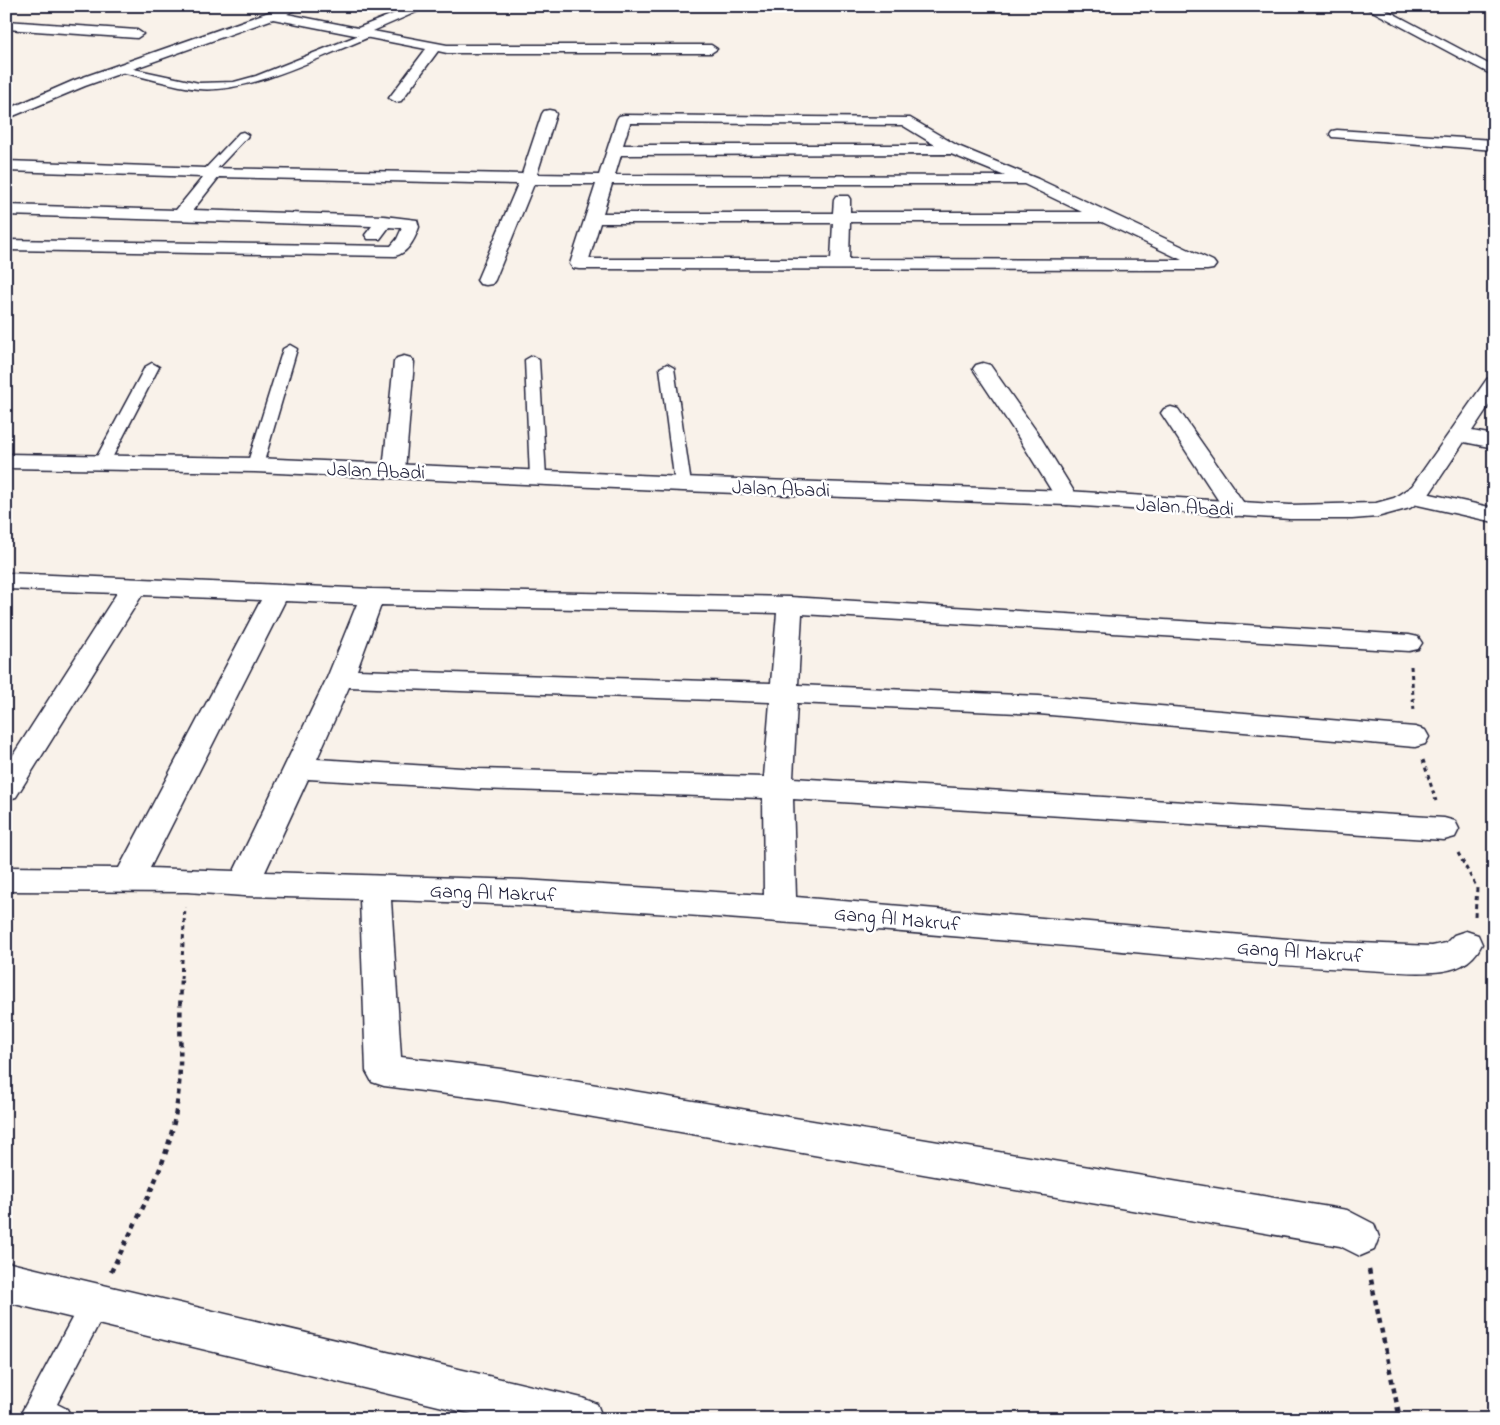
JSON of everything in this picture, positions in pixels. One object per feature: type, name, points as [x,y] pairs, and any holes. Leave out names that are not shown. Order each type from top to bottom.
[{"type":"street","points":[[6,115],[80,83],[297,6]]},
{"type":"street","points":[[364,33],[424,6]]},
{"type":"street","points":[[1369,6],[1494,72]]},
{"type":"street","points":[[272,15],[447,50],[712,49]]},
{"type":"street","points":[[6,25],[137,34]]},
{"type":"street","points":[[396,98],[434,47]]},
{"type":"street","points":[[486,280],[528,179],[549,114]]},
{"type":"street","points":[[624,120],[905,120],[953,148],[1032,182],[1207,265],[579,264],[624,120]]},
{"type":"street","points":[[840,120],[843,179],[840,265]]},
{"type":"street","points":[[1337,134],[1494,145]]},
{"type":"street","points":[[615,150],[953,148]]},
{"type":"street","points":[[6,166],[528,179],[843,179],[1032,182]]},
{"type":"street","points":[[144,247],[178,216],[213,175],[208,172]]},
{"type":"street","points":[[6,210],[384,221],[411,224],[410,230],[400,248],[392,252],[6,244]]},
{"type":"street","points":[[38,245],[70,213]]},
{"type":"street","points":[[163,247],[178,216]]},
{"type":"street","points":[[239,248],[263,217]]},
{"type":"street","points":[[594,218],[1106,217]]},
{"type":"street","points":[[362,251],[384,221]]},
{"type":"street","points":[[394,470],[404,362]]},
{"type":"street","points":[[983,369],[1028,435],[1066,498]]},
{"type":"street","name":"Jalan Abadi","points":[[6,461],[255,465],[394,470],[683,484],[1066,498],[1236,509],[1352,512],[1391,507],[1420,491],[1494,383]]},
{"type":"street","points":[[1171,413],[1236,509]]},
{"type":"street","points":[[1458,434],[1494,442]]},
{"type":"street","points":[[1412,497],[1494,515]]},
{"type":"street","points":[[6,581],[372,597],[790,605],[1409,643]]},
{"type":"street","points":[[6,790],[134,587]]},
{"type":"street","points":[[128,880],[277,593]]},
{"type":"street","points":[[244,884],[340,678],[372,597]]},
{"type":"street","points":[[780,908],[778,788],[790,605]]},
{"type":"street","points":[[340,678],[785,693],[1039,705],[1415,737]]},
{"type":"street","points":[[298,768],[478,779],[778,788],[1444,829]]},
{"type":"street","name":"Gang Al Makruf","points":[[6,879],[187,880],[244,884],[523,892],[780,908],[1312,954],[1432,959],[1455,955],[1466,944]]},
{"type":"street","points":[[375,888],[384,1071],[501,1085],[1307,1222],[1347,1229],[1360,1237]]},
{"type":"street","points":[[6,1282],[582,1419]]},
{"type":"lane","points":[[120,69],[199,86],[234,85],[259,78],[364,33]]},
{"type":"lane","points":[[208,172],[243,135]]},
{"type":"lane","points":[[255,465],[290,350]]},
{"type":"lane","points":[[532,360],[538,477]]},
{"type":"lane","points":[[102,462],[152,367]]},
{"type":"lane","points":[[667,368],[683,484]]},
{"type":"lane","points":[[42,1417],[96,1302]]},
{"type":"path","points":[[1409,643],[1415,737],[1444,829],[1465,862],[1477,888],[1477,909],[1466,944]]},
{"type":"path","points":[[96,1302],[151,1187],[164,1156],[174,1122],[179,1088],[181,964],[187,880]]},
{"type":"path","points":[[1360,1237],[1366,1256],[1400,1419]]}]
